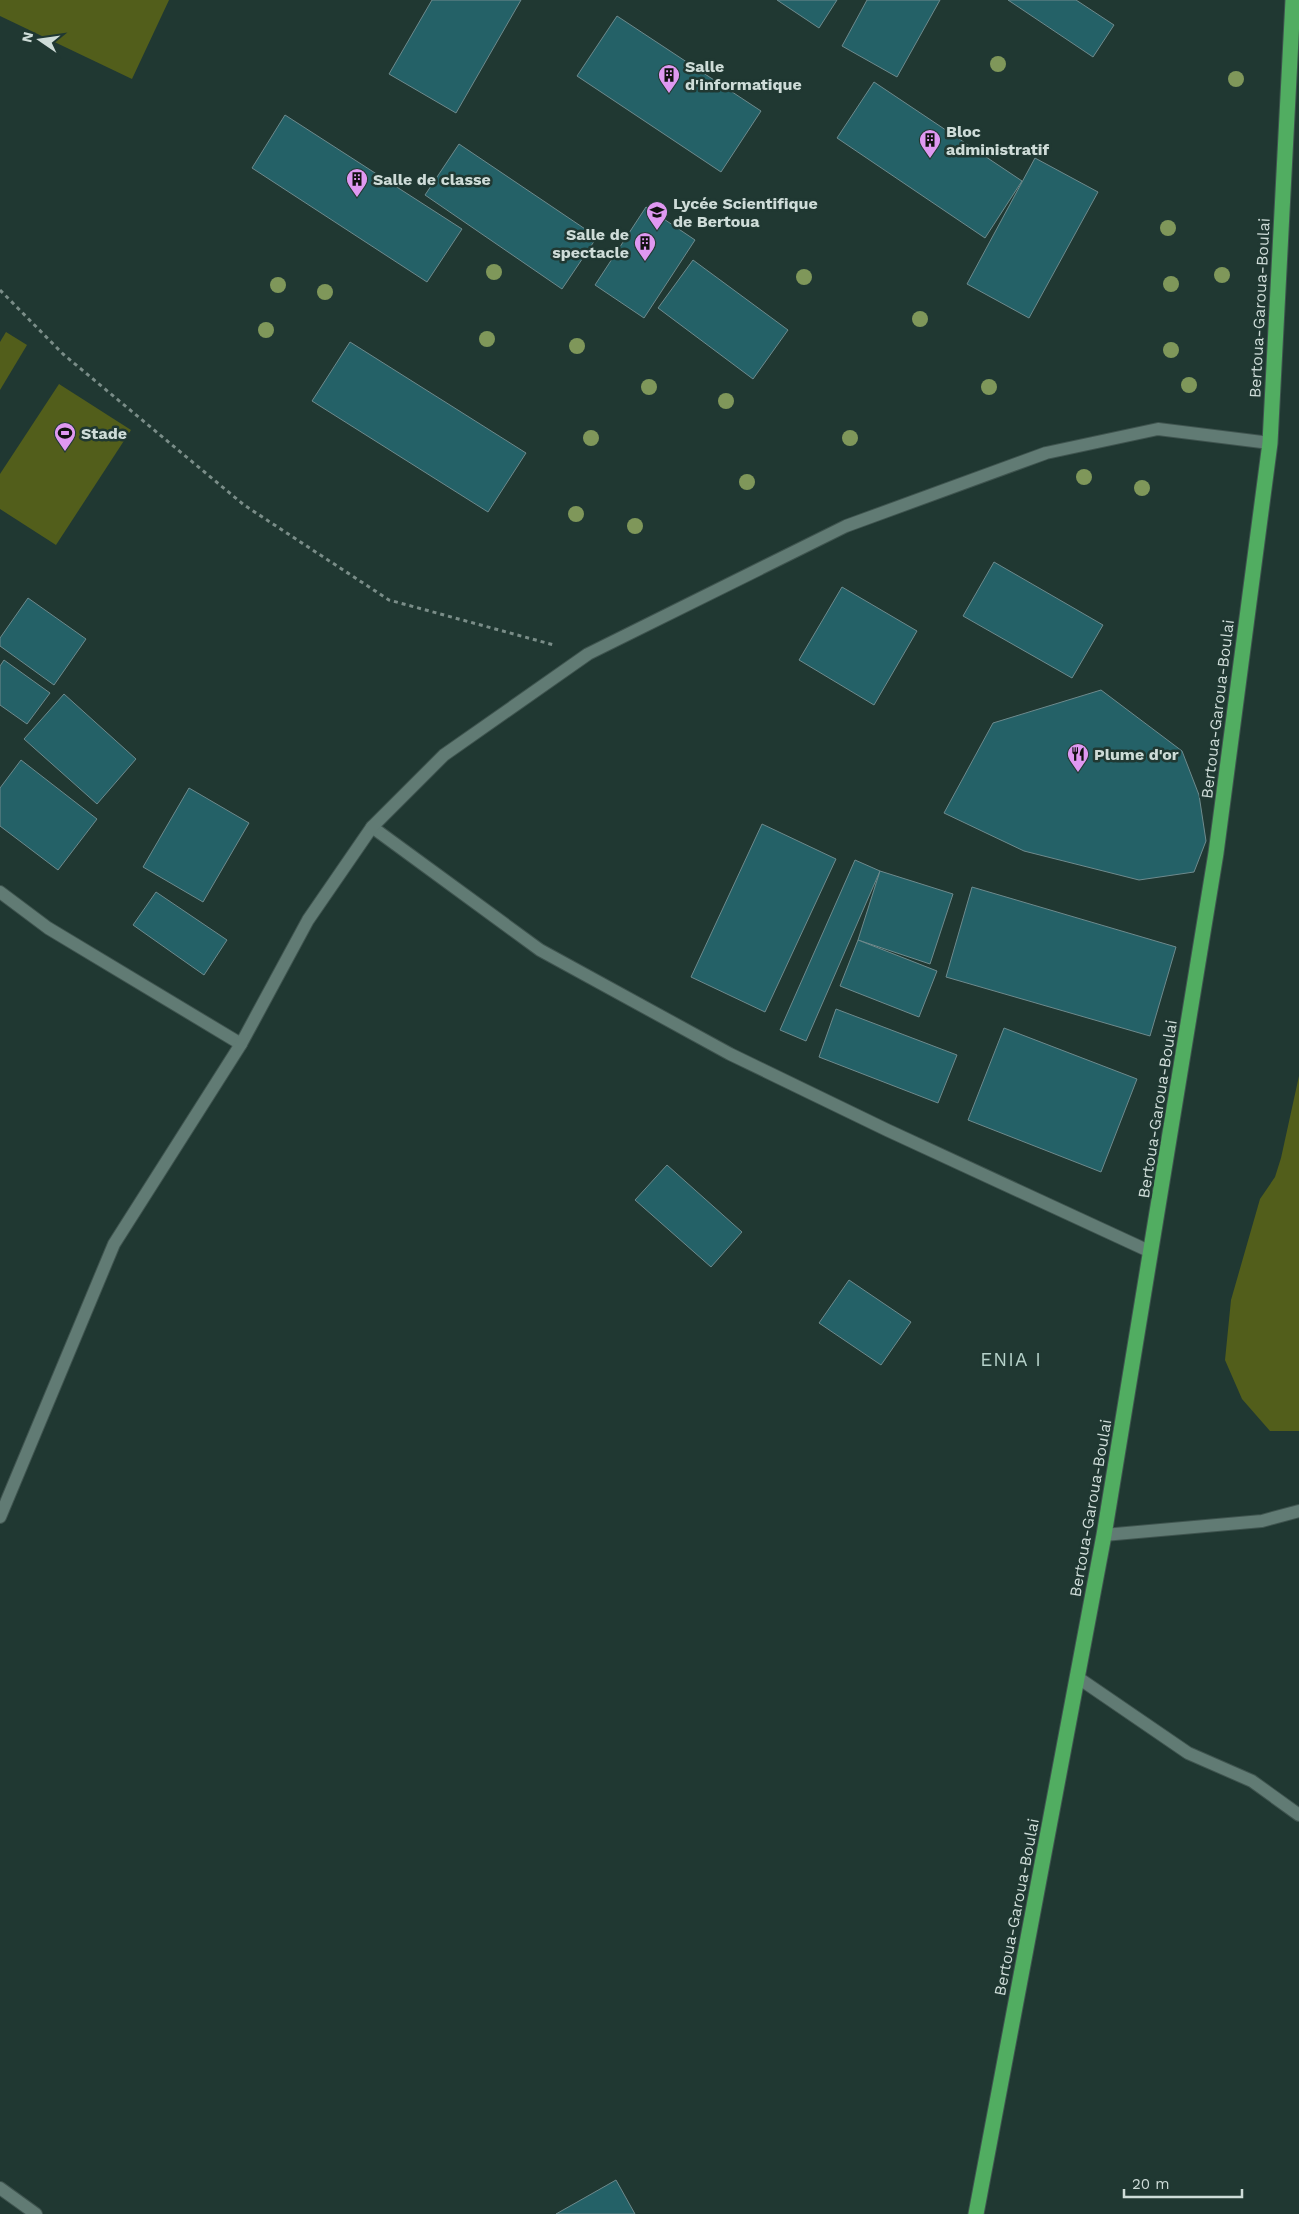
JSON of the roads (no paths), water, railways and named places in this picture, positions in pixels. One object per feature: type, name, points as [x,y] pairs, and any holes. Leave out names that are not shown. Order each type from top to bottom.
[{"type":"highway","name":"Bertoua-Garoua-Boulai","points":[[976,2214],[1104,1535],[1216,853],[1270,443],[1293,0]]},
{"type":"street","points":[[0,1517],[5,1491],[114,1244],[241,1044],[308,920],[372,827],[444,755],[588,654],[846,526],[1046,453],[1158,429],[1270,443]]},
{"type":"street","points":[[372,827],[540,950],[730,1054],[887,1130],[1151,1252]]},
{"type":"street","points":[[0,892],[48,928],[241,1044]]},
{"type":"street","points":[[1104,1535],[1262,1521],[1299,1511]]},
{"type":"street","points":[[1077,1677],[1188,1753],[1252,1781],[1299,1815]]},
{"type":"street","points":[[0,2188],[36,2214]]},
{"type":"place","name":"Salle d'informatique","points":[[669,94]]},
{"type":"place","name":"Bloc administratif","points":[[930,159]]},
{"type":"place","name":"Salle de classe","points":[[357,198]]},
{"type":"place","name":"Lycée Scientifique de Bertoua","points":[[657,231]]},
{"type":"place","name":"Salle de spectacle","points":[[645,262]]},
{"type":"place","name":"Stade","points":[[65,452]]},
{"type":"place","name":"Plume d'or","points":[[1078,773]]},
{"type":"district","name":"ENIA I","points":[[1011,1359]]}]
